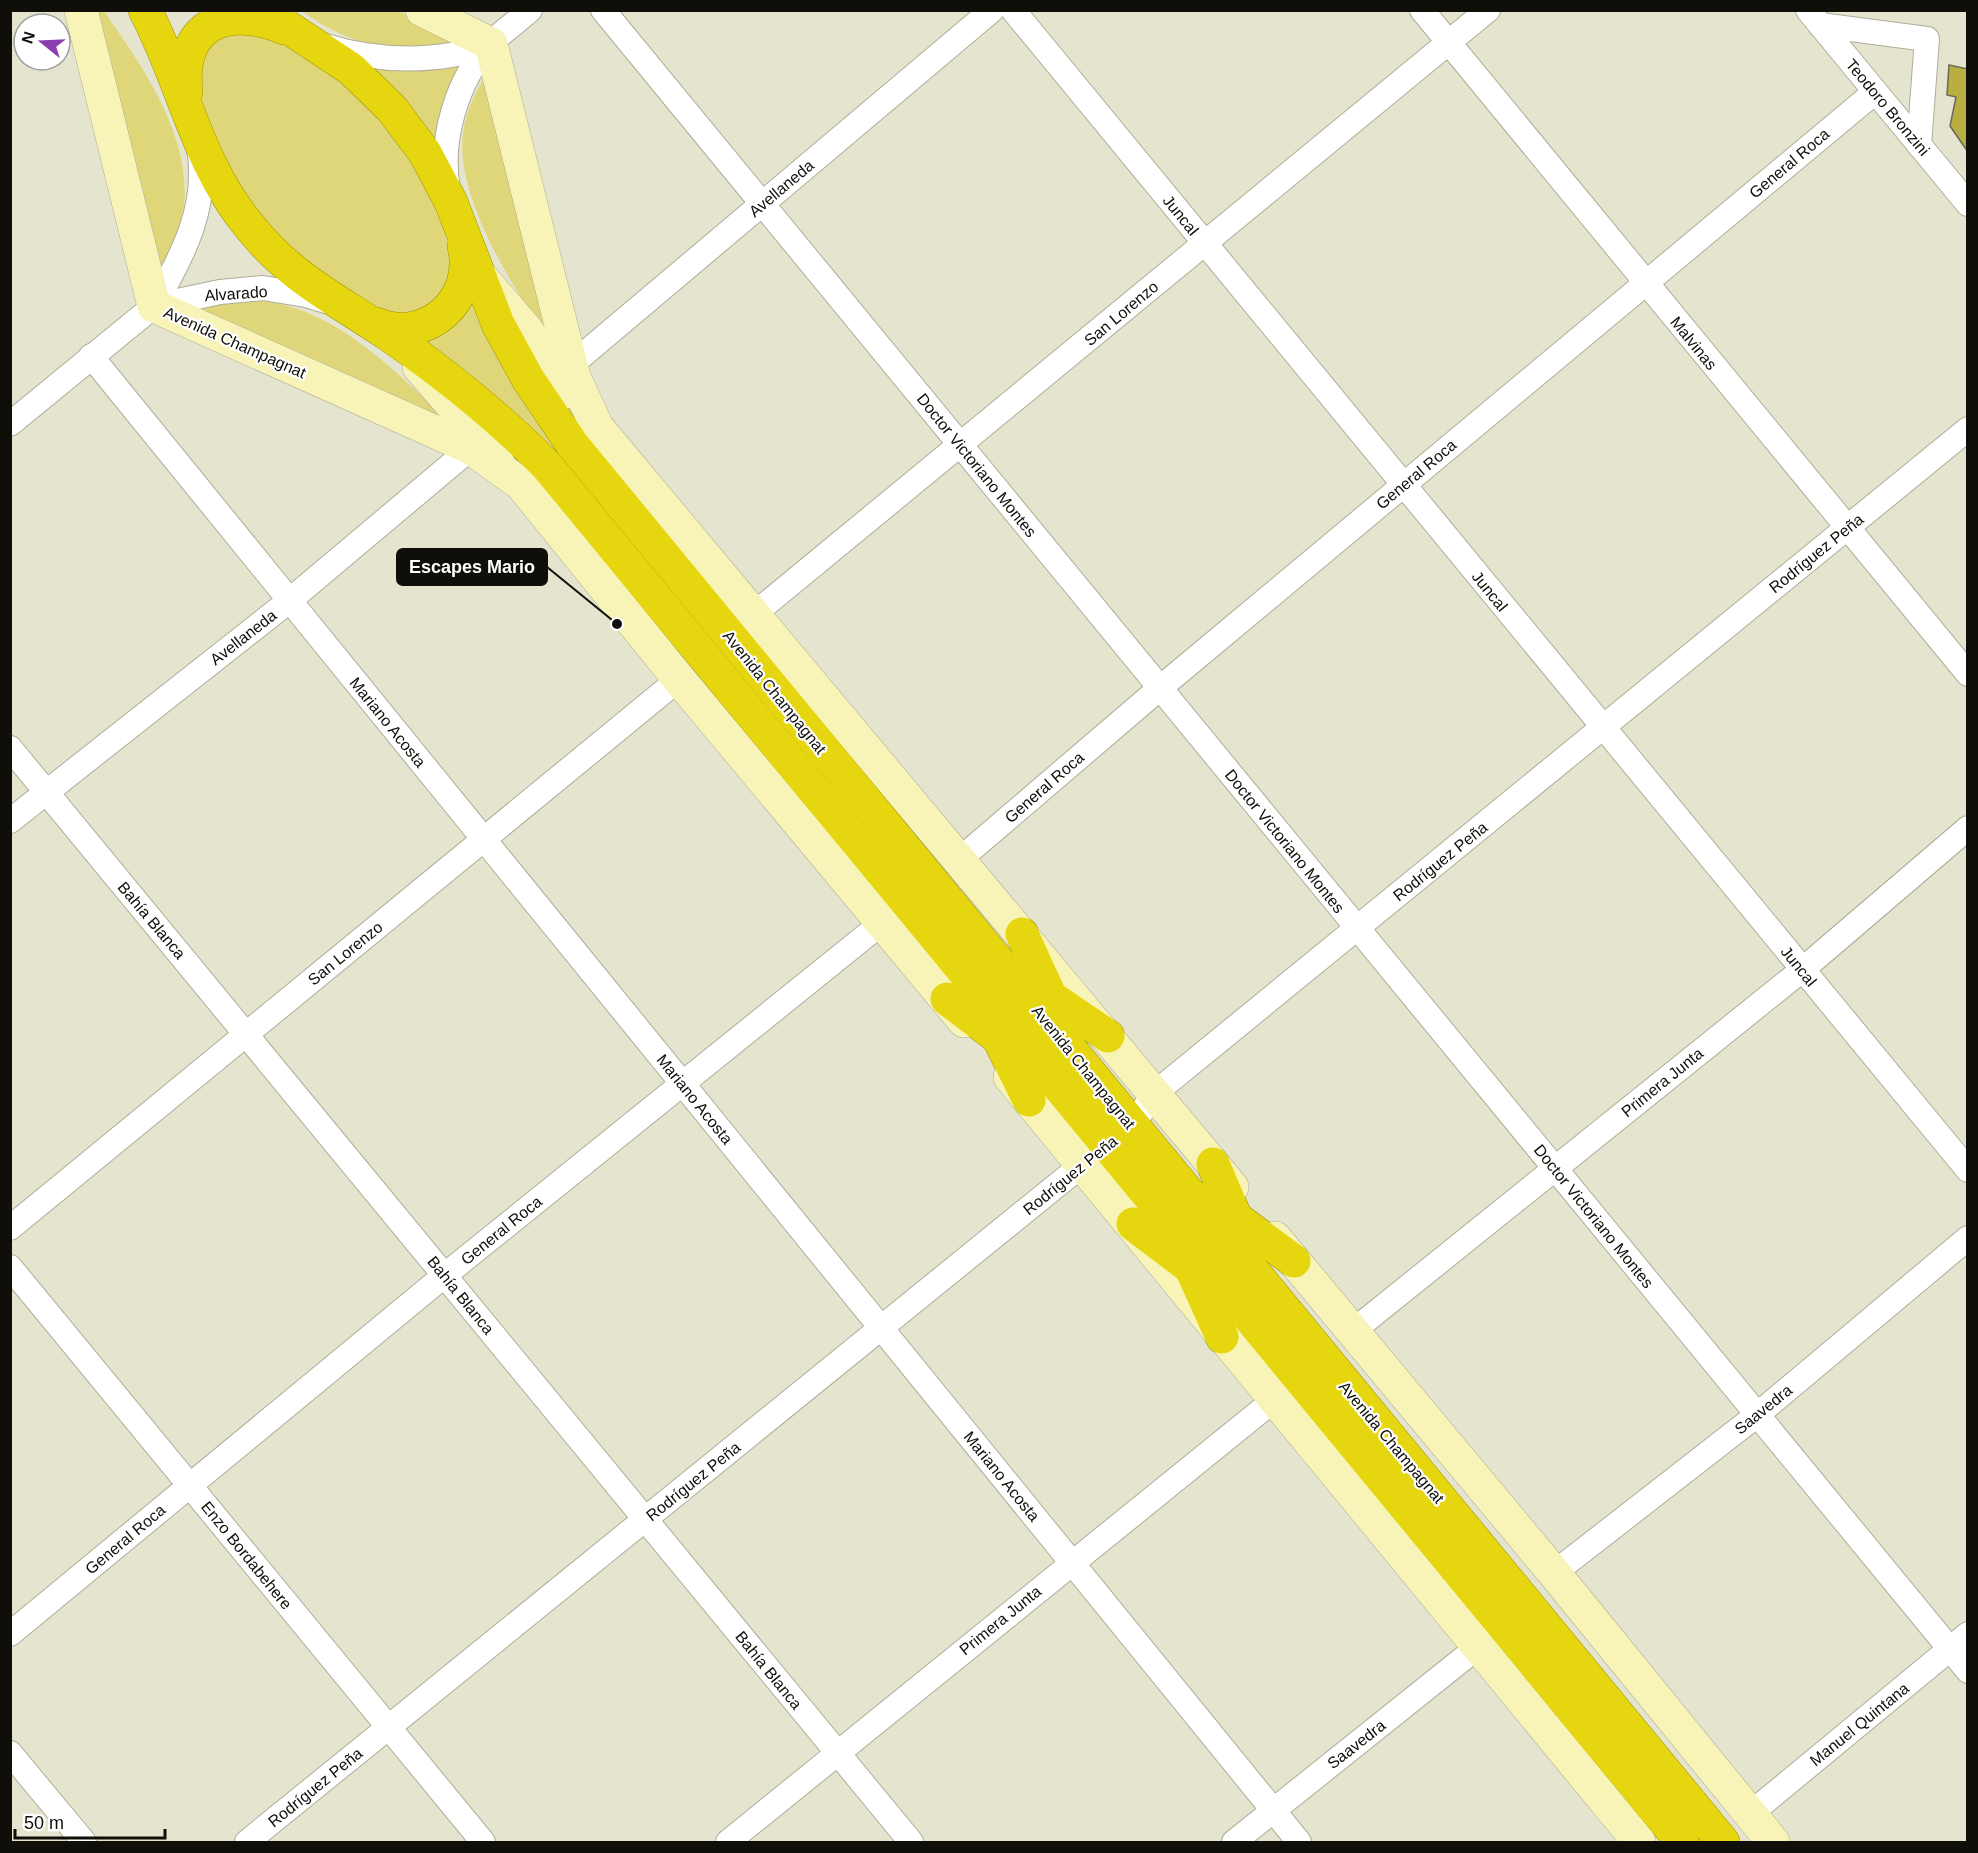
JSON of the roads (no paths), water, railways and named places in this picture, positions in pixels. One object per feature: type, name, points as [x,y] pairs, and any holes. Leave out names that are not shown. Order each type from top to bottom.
[{"type":"highway","name":"Avenida Champagnat","points":[[146,10],[174,70],[213,174],[250,227],[295,274],[396,340],[484,407],[547,466],[970,978],[1078,1059],[1182,1186],[1250,1294],[1682,1842]]},
{"type":"highway","name":"Avenida Champagnat","points":[[262,10],[351,69],[392,110],[425,153],[455,213],[476,271],[513,354],[572,444],[970,978],[1040,1090],[1145,1216],[1250,1294],[1723,1842]]},
{"type":"highway","points":[[194,128],[184,78],[186,63],[194,41],[210,25],[229,18],[241,17],[277,26],[304,38]]},
{"type":"highway","points":[[359,316],[401,331],[426,326],[440,316],[457,297],[464,279],[465,252],[455,213]]},
{"type":"highway","points":[[1022,934],[1078,1059]]},
{"type":"highway","points":[[970,978],[1051,998],[1108,1036]]},
{"type":"highway","points":[[970,978],[998,1037],[1040,1090]]},
{"type":"highway","points":[[1213,1164],[1236,1218],[1250,1294]]},
{"type":"highway","points":[[1182,1186],[1236,1218],[1294,1261]]},
{"type":"highway","points":[[1145,1216],[1191,1268],[1222,1337]]},
{"type":"highway","points":[[1191,1268],[1250,1294]]},
{"type":"street","name":"Avenida Champagnat","points":[[81,10],[154,306],[471,448],[521,484]]},
{"type":"street","name":"Avenida Champagnat","points":[[128,10],[174,70]]},
{"type":"street","points":[[422,10],[491,44]]},
{"type":"street","points":[[455,213],[446,164],[450,127],[468,76],[491,44],[530,10]]},
{"type":"street","name":"Doctor Victoriano Montes","points":[[603,10],[1757,1415],[1959,1642],[1968,1671]]},
{"type":"street","name":"Avellaneda","points":[[571,365],[992,10]]},
{"type":"street","name":"Juncal","points":[[1013,10],[1968,1170]]},
{"type":"street","name":"Malvinas","points":[[1422,10],[1968,674]]},
{"type":"street","name":"San Lorenzo","points":[[754,614],[1488,10]]},
{"type":"street","points":[[1814,18],[1927,39],[1919,145]]},
{"type":"street","name":"Teodoro Bronzini","points":[[1814,18],[1968,204]]},
{"type":"street","points":[[304,38],[346,51],[405,58],[459,53],[491,44]]},
{"type":"street","name":"Avenida Champagnat","points":[[491,44],[577,387],[597,427]]},
{"type":"street","name":"General Roca","points":[[959,860],[1160,688],[1875,92]]},
{"type":"street","name":"Alvarado","points":[[10,424],[154,306],[178,265],[194,220],[201,171],[194,128]]},
{"type":"street","name":"Avenida Champagnat","points":[[476,271],[525,328],[597,427],[1353,1330],[1773,1842]]},
{"type":"street","name":"Alvarado","points":[[154,306],[219,292],[263,288],[306,295],[359,316]]},
{"type":"street","name":"Avenida Champagnat","points":[[396,340],[521,484],[679,679],[883,922],[970,978]]},
{"type":"street","name":"Mariano Acosta","points":[[92,356],[1299,1842]]},
{"type":"street","name":"Rodríguez Peña","points":[[248,1842],[1132,1125],[1155,1093],[1968,429]]},
{"type":"street","name":"Avellaneda","points":[[10,821],[289,601],[471,448]]},
{"type":"street","name":"San Lorenzo","points":[[10,1228],[679,679]]},
{"type":"street","name":"Bahía Blanca","points":[[10,748],[911,1842]]},
{"type":"street","name":"Primera Junta","points":[[1353,1330],[1802,970],[1968,828]]},
{"type":"street","name":"General Roca","points":[[10,1634],[445,1275],[883,922]]},
{"type":"street","name":"Avenida Champagnat","points":[[1145,1216],[1222,1337],[1639,1842]]},
{"type":"street","name":"Saavedra","points":[[1554,1573],[1757,1415],[1968,1238]]},
{"type":"street","name":"Enzo Bordabehere","points":[[10,1267],[483,1842]]},
{"type":"street","name":"Primera Junta","points":[[728,1842],[1071,1562],[1275,1400]]},
{"type":"street","name":"Manuel Quintana","points":[[1750,1814],[1959,1642]]},
{"type":"street","name":"Saavedra","points":[[1233,1842],[1479,1646]]},
{"type":"street","points":[[10,1754],[84,1842]]},
{"type":"place","name":"Escapes Mario","points":[[617,624]]}]
